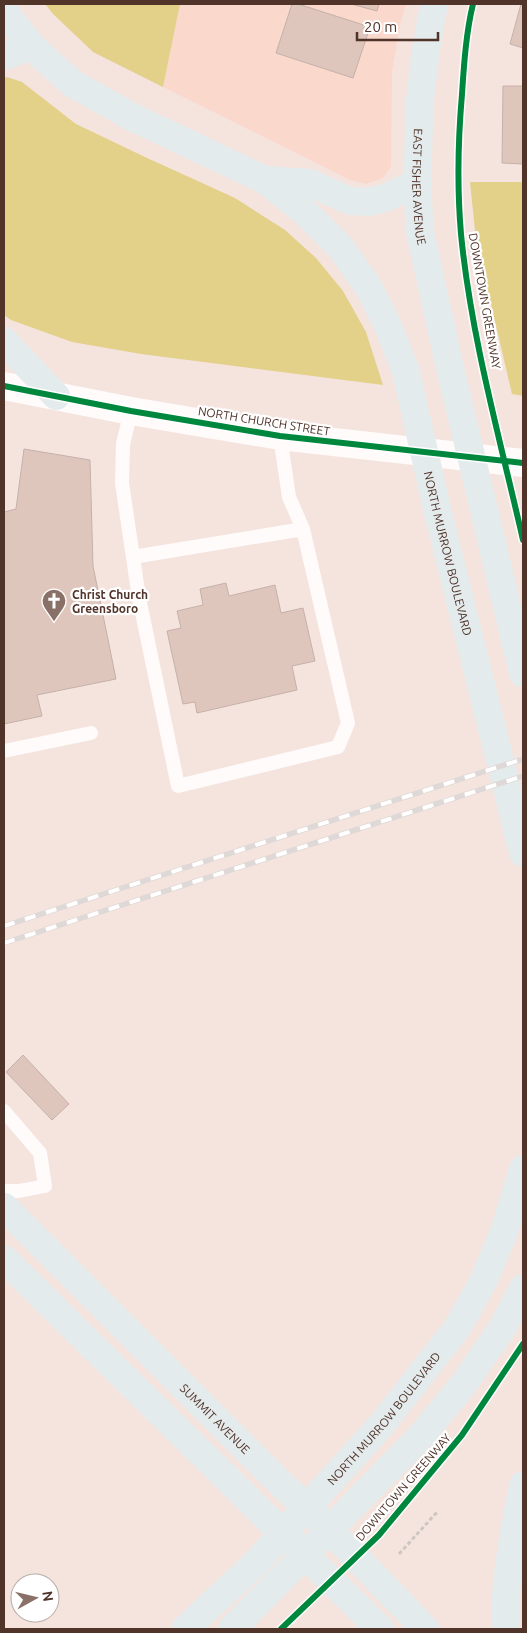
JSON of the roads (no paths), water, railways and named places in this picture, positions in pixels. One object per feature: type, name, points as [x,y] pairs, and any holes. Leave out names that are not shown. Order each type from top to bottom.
[{"type":"main road","name":"EAST FISHER AVENUE","points":[[434,4],[424,56],[420,100],[417,184],[420,232],[450,368],[523,670]]},
{"type":"main road","points":[[4,12],[31,46],[72,83],[132,116],[265,180],[310,183],[350,201],[368,202],[385,198],[417,184]]},
{"type":"main road","points":[[4,56],[31,46]]},
{"type":"main road","name":"NORTH MURROW BOULEVARD","points":[[265,180],[305,212],[341,248],[369,288],[388,326],[406,372],[479,682],[523,853]]},
{"type":"main road","points":[[4,341],[56,396]]},
{"type":"main road","name":"NORTH MURROW BOULEVARD","points":[[185,1629],[254,1565],[338,1473],[383,1423],[457,1328],[483,1282],[505,1229],[523,1169]]},
{"type":"main road","name":"SUMMIT AVENUE","points":[[4,1207],[276,1479],[324,1524],[425,1629]]},
{"type":"main road","points":[[4,1230],[43,1269],[99,1303]]},
{"type":"main road","points":[[4,1259],[380,1629]]},
{"type":"main road","points":[[232,1629],[422,1435],[463,1386],[503,1327],[523,1288]]},
{"type":"main road","points":[[505,1629],[509,1576],[523,1485]]},
{"type":"street","name":"NORTH CHURCH STREET","points":[[4,386],[131,411],[280,436],[523,463]]},
{"type":"lane","points":[[131,411],[123,444],[122,483],[139,598],[178,786],[338,747],[348,723],[303,529],[289,497],[280,436]]},
{"type":"lane","points":[[133,557],[303,529]]},
{"type":"lane","points":[[4,751],[91,733]]},
{"type":"lane","points":[[4,1111],[40,1153],[45,1186],[19,1191],[4,1191]]},
{"type":"railway","points":[[4,926],[523,759]]},
{"type":"railway","points":[[4,943],[523,776]]},
{"type":"place","name":"Christ Church Greensboro","points":[[54,622]]}]
